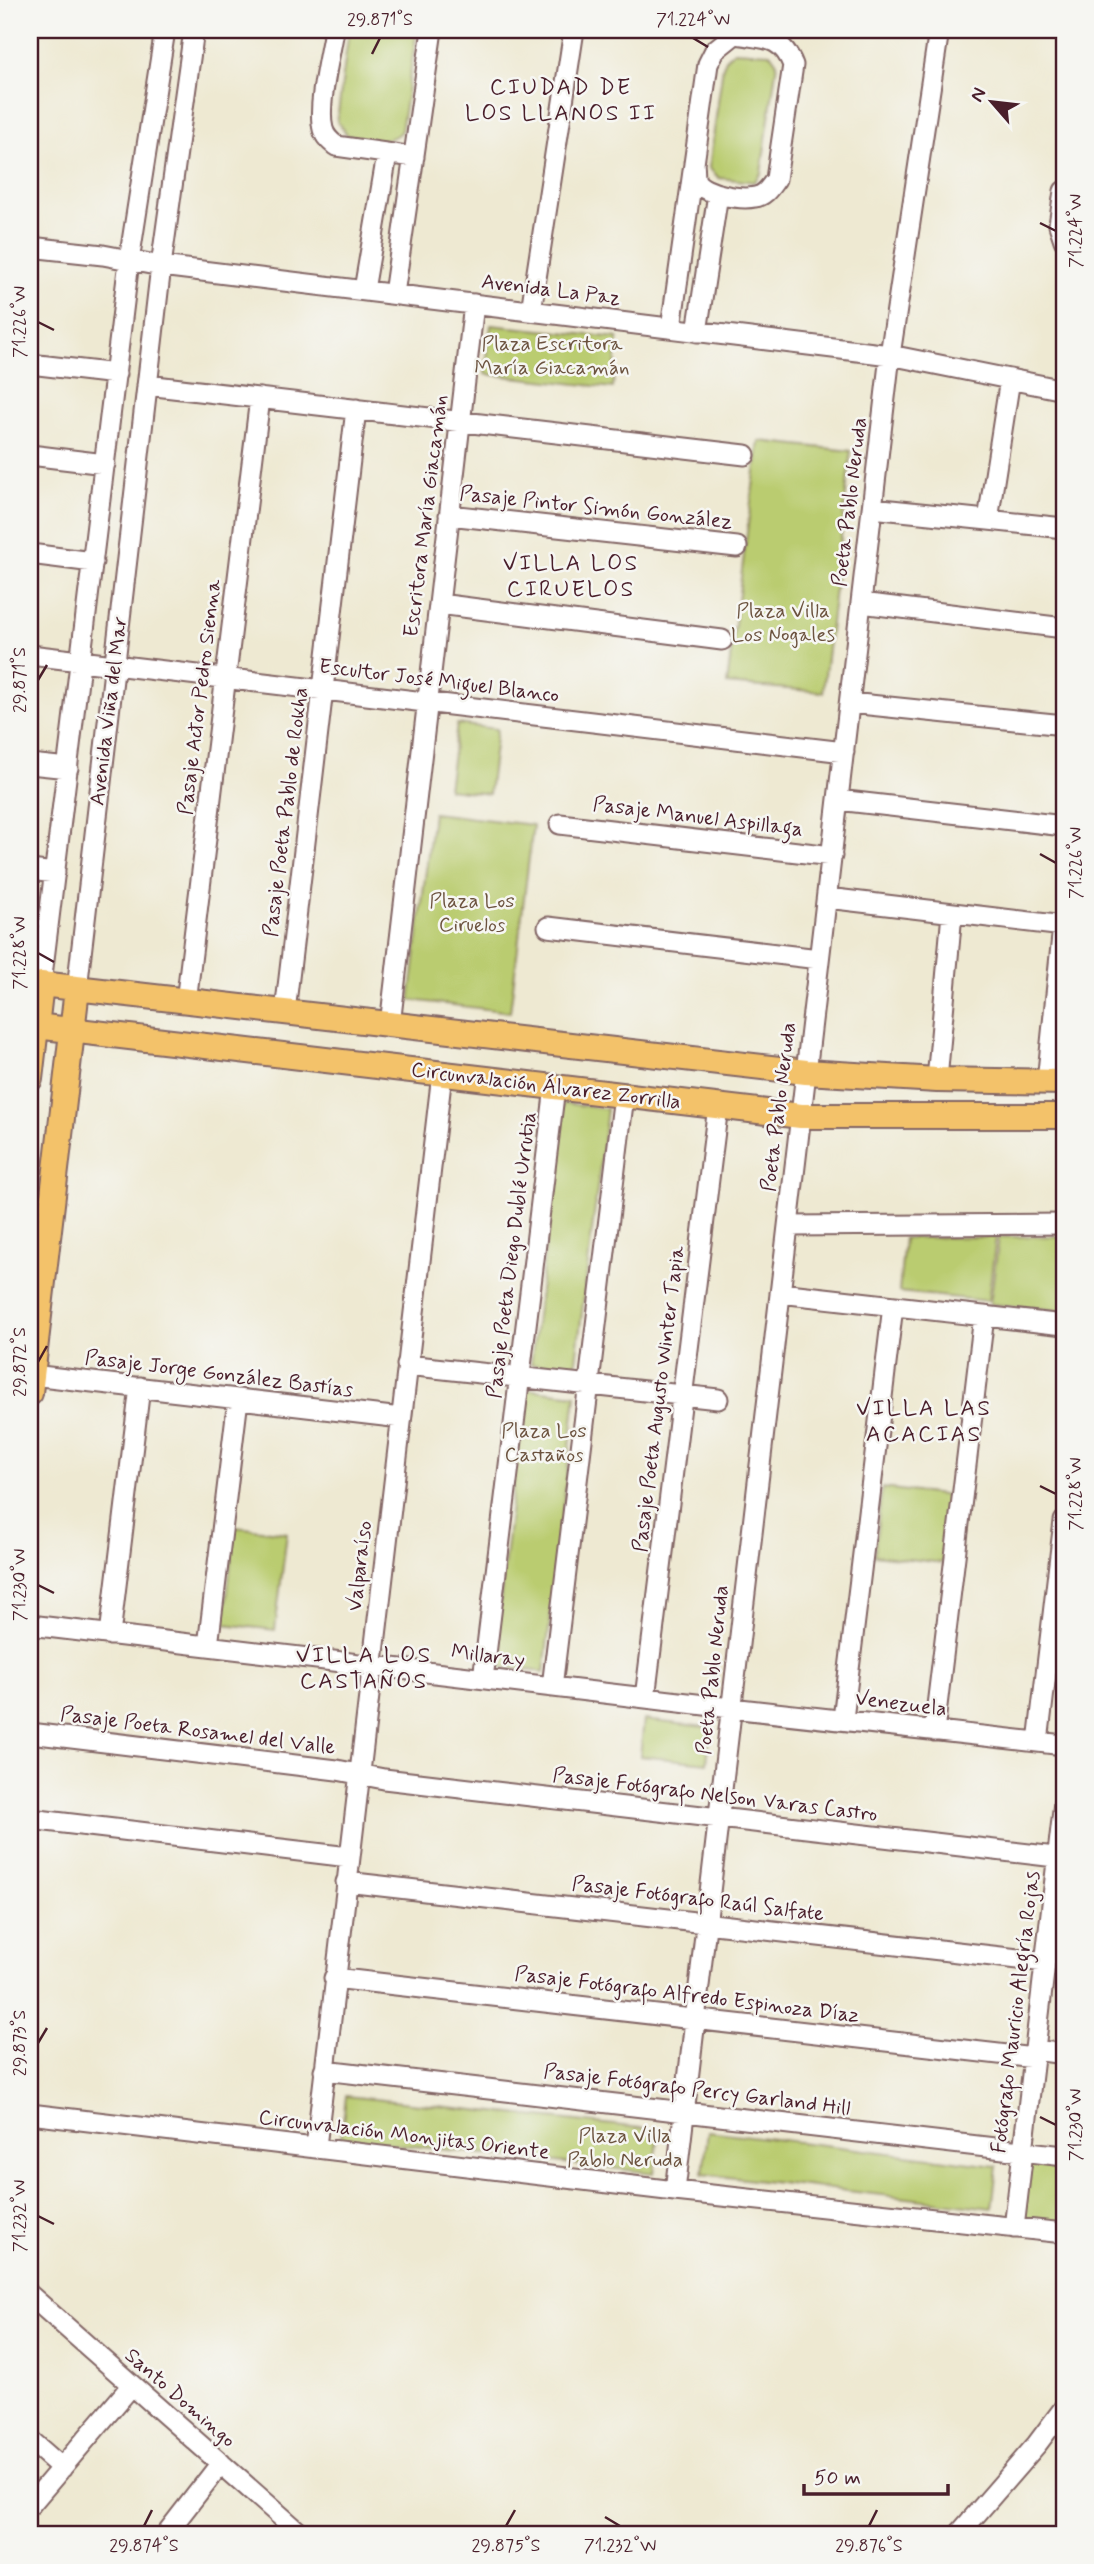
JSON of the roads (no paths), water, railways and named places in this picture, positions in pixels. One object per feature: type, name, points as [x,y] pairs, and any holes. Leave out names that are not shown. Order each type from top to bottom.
[{"type":"main road","name":"Circunvalación Álvarez Zorrilla","points":[[36,984],[806,1073],[936,1080],[1056,1082]]},
{"type":"main road","name":"Avenida Viña del Mar","points":[[30,1079],[36,984]]},
{"type":"main road","name":"Avenida Viña del Mar","points":[[31,1384],[77,989]]},
{"type":"main road","name":"Circunvalación Álvarez Zorrilla","points":[[33,1025],[801,1116],[1064,1116]]},
{"type":"street","name":"Avenida Viña del Mar","points":[[36,984],[55,873],[130,261],[165,30]]},
{"type":"street","name":"Avenida Viña del Mar","points":[[77,989],[161,266],[194,30]]},
{"type":"street","points":[[334,30],[321,114],[323,131],[328,139],[336,146],[414,157]]},
{"type":"street","points":[[394,294],[432,30]]},
{"type":"street","points":[[531,311],[574,30]]},
{"type":"street","name":"Poeta Pablo Neruda","points":[[675,2191],[890,355],[939,30]]},
{"type":"street","points":[[671,328],[694,163],[708,64],[715,50],[735,34],[774,40],[787,50],[793,65],[776,179],[767,192],[755,198],[718,194],[705,190],[696,180],[694,163]]},
{"type":"street","points":[[364,290],[387,155]]},
{"type":"street","points":[[1064,191],[1059,225],[1064,240]]},
{"type":"street","points":[[697,332],[718,194]]},
{"type":"street","name":"Avenida La Paz","points":[[30,247],[161,266],[890,355],[1064,390]]},
{"type":"street","name":"Escritora María Giacamán","points":[[390,1025],[474,304]]},
{"type":"street","points":[[30,364],[116,374]]},
{"type":"street","points":[[988,520],[1010,379]]},
{"type":"street","points":[[147,385],[745,455]]},
{"type":"street","name":"Pasaje Actor Pedro Sienna","points":[[186,1002],[260,398]]},
{"type":"street","name":"Pasaje Poeta Pablo de Rokha","points":[[285,1012],[356,409]]},
{"type":"street","points":[[30,456],[105,464]]},
{"type":"street","points":[[872,508],[1064,528]]},
{"type":"street","name":"Pasaje Pintor Simón González","points":[[449,514],[737,547]]},
{"type":"street","points":[[30,554],[93,562]]},
{"type":"street","points":[[861,603],[1064,628]]},
{"type":"street","points":[[439,604],[722,640]]},
{"type":"street","name":"Escultor José Miguel Blanco","points":[[30,655],[844,752]]},
{"type":"street","points":[[850,703],[1064,725]]},
{"type":"street","points":[[30,764],[68,768]]},
{"type":"street","points":[[838,800],[1064,826]]},
{"type":"street","name":"Pasaje Manuel Aspillaga","points":[[560,824],[832,856]]},
{"type":"street","points":[[30,870],[55,873]]},
{"type":"street","points":[[827,898],[1064,926],[1056,1082]]},
{"type":"street","points":[[936,1080],[953,913]]},
{"type":"street","points":[[548,927],[819,959]]},
{"type":"street","name":"Valparaíso","points":[[316,2147],[442,1074]]},
{"type":"street","name":"Pasaje Poeta Diego Dublé Urrutia","points":[[483,1679],[555,1087]]},
{"type":"street","points":[[552,1687],[624,1095]]},
{"type":"street","name":"Pasaje Poeta Augusto Winter Tapia","points":[[645,1698],[718,1106]]},
{"type":"street","points":[[788,1226],[1064,1224]]},
{"type":"street","points":[[780,1293],[1064,1325]]},
{"type":"street","points":[[843,1719],[893,1306]]},
{"type":"street","points":[[934,1731],[984,1316]]},
{"type":"street","points":[[407,1365],[718,1399]]},
{"type":"street","name":"Pasaje Jorge González Bastías","points":[[31,1384],[140,1388],[401,1418]]},
{"type":"street","points":[[110,1634],[140,1388]]},
{"type":"street","points":[[208,1646],[238,1399]]},
{"type":"street","points":[[1038,1742],[1064,1521]]},
{"type":"street","name":"Millaray","points":[[30,1625],[732,1707]]},
{"type":"street","name":"Venezuela","points":[[732,1707],[1064,1745]]},
{"type":"street","name":"Pasaje Poeta Rosamel del Valle","points":[[30,1733],[327,1768],[361,1776]]},
{"type":"street","name":"Pasaje Fotógrafo Nelson Varas Castro","points":[[361,1776],[1061,1858]]},
{"type":"street","name":"Fotógrafo Mauricio Alegría Rojas","points":[[1014,2228],[1034,2054],[1052,1957],[1064,1802]]},
{"type":"street","points":[[30,1819],[349,1857]]},
{"type":"street","name":"Pasaje Fotógrafo Raúl Salfate","points":[[346,1882],[707,1923],[1052,1957]]},
{"type":"street","name":"Pasaje Fotógrafo Alfredo Espinoza Díaz","points":[[334,1978],[696,2019],[1034,2054],[1064,2054]]},
{"type":"street","name":"Pasaje Fotógrafo Percy Garland Hill","points":[[324,2070],[1064,2155]]},
{"type":"street","name":"Circunvalación Monjitas Oriente","points":[[30,2114],[675,2191],[1064,2234]]},
{"type":"street","name":"Santo Domingo","points":[[30,2295],[301,2534]]},
{"type":"street","points":[[30,2505],[132,2385]]},
{"type":"street","points":[[959,2534],[1037,2444],[1064,2408]]},
{"type":"street","points":[[30,2440],[62,2469]]},
{"type":"street","points":[[166,2534],[221,2463]]},
{"type":"district","name":"CIUDAD DE LOS LLANOS II","points":[[561,101]]},
{"type":"district","name":"VILLA LOS CIRUELOS","points":[[571,577]]},
{"type":"district","name":"VILLA LAS ACACIAS","points":[[924,1422]]},
{"type":"district","name":"VILLA LOS CASTAÑOS","points":[[364,1669]]},
{"type":"park label","name":"Plaza Escritora María Giacamán","points":[[552,356]]},
{"type":"park label","name":"Plaza Villa Los Nogales","points":[[783,623]]},
{"type":"park label","name":"Plaza Los Ciruelos","points":[[472,913]]},
{"type":"park label","name":"Plaza Los Castaños","points":[[544,1443]]},
{"type":"park label","name":"Plaza Villa Pablo Neruda","points":[[625,2148]]}]
